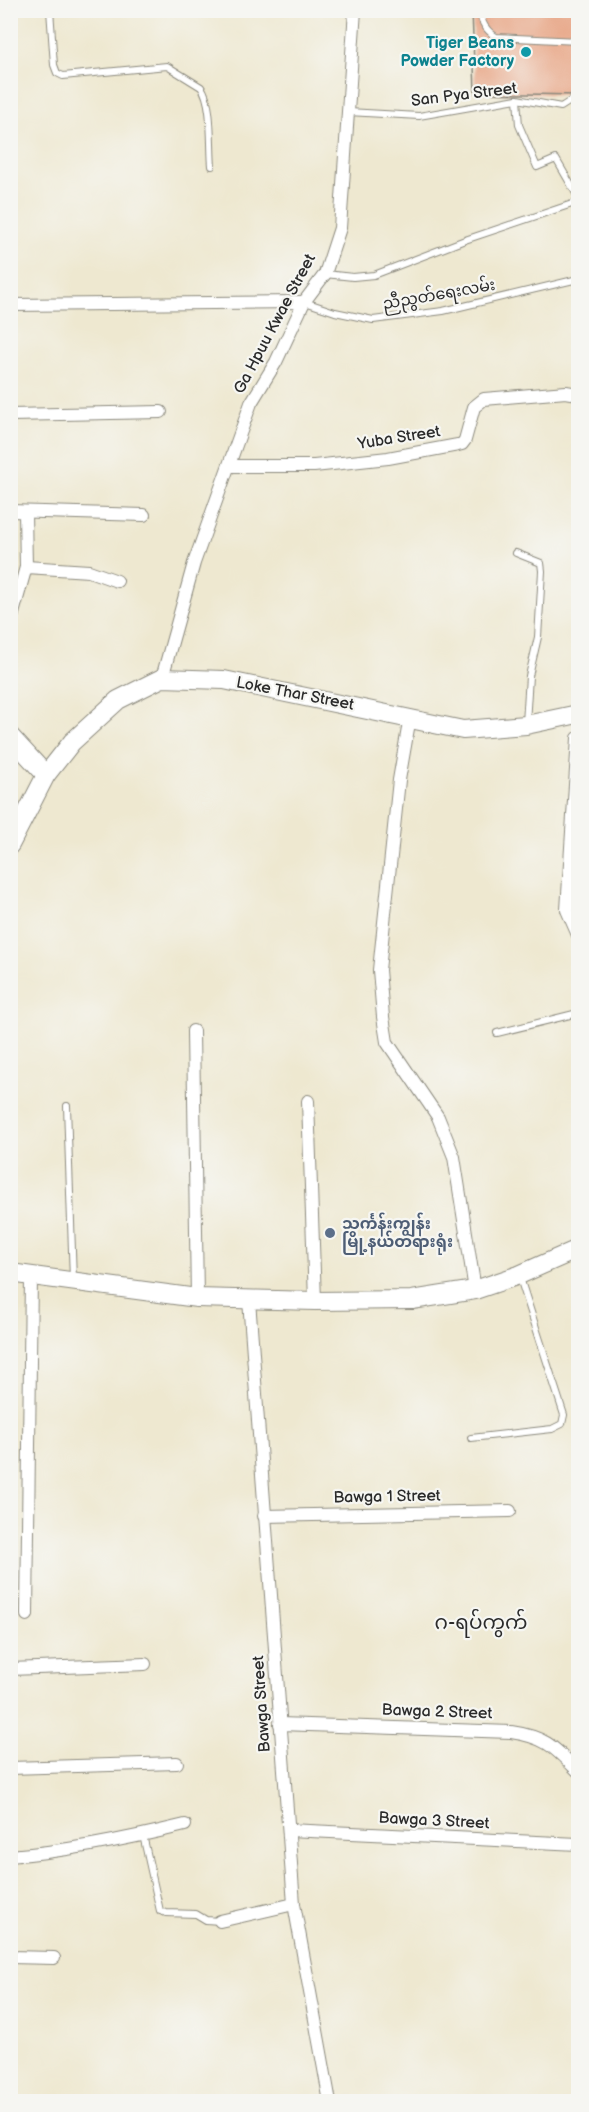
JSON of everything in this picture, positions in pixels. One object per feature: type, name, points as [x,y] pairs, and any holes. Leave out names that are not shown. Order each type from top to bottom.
[{"type":"street","name":"Ga Hpuu Kwae Street","points":[[162,678],[194,563],[251,403],[276,362],[304,302],[324,274],[340,228],[355,10]]},
{"type":"street","points":[[10,305],[304,302]]},
{"type":"street","name":"Yuba Street","points":[[229,466],[314,466],[388,458],[458,446],[465,440],[474,407],[484,399],[566,392],[579,394]]},
{"type":"street","points":[[10,415],[161,412]]},
{"type":"street","points":[[10,511],[144,515]]},
{"type":"street","points":[[10,624],[26,567],[25,512]]},
{"type":"street","points":[[26,567],[89,571],[117,581]]},
{"type":"street","name":"Loke Thar Street","points":[[10,845],[46,775],[72,742],[118,700],[162,678],[225,680],[410,717],[463,730],[526,725],[579,714]]},
{"type":"street","points":[[410,717],[399,780],[379,970],[383,1017],[387,1042],[438,1117],[454,1158],[475,1290]]},
{"type":"street","points":[[10,736],[46,775]]},
{"type":"street","points":[[579,738],[575,855],[567,910],[579,935]]},
{"type":"street","points":[[193,1031],[197,1298]]},
{"type":"street","points":[[308,1101],[315,1301]]},
{"type":"street","points":[[10,1267],[11,1274],[197,1298],[315,1301],[412,1300],[475,1290],[519,1275],[579,1249]]},
{"type":"street","points":[[27,1615],[31,1276]]},
{"type":"street","name":"Bawga Street","points":[[249,1300],[294,1904],[330,2102]]},
{"type":"street","name":"Bawga 1 Street","points":[[264,1516],[510,1511]]},
{"type":"street","points":[[10,1669],[145,1664]]},
{"type":"street","name":"Bawga 2 Street","points":[[280,1724],[531,1734],[550,1743],[579,1771]]},
{"type":"street","points":[[10,1768],[177,1763]]},
{"type":"street","points":[[10,1856],[37,1854],[185,1825]]},
{"type":"street","name":"Bawga 3 Street","points":[[289,1830],[579,1845]]},
{"type":"street","points":[[220,1920],[294,1904]]},
{"type":"street","points":[[10,1957],[54,1958]]},
{"type":"lane","points":[[50,10],[54,65],[57,73],[63,76],[167,66],[201,87],[207,102],[212,166]]},
{"type":"lane","points":[[480,10],[481,19],[487,31],[496,37],[579,41]]},
{"type":"lane","name":"San Pya Street","points":[[348,112],[419,116],[517,99],[561,107],[579,96]]},
{"type":"lane","points":[[517,99],[519,125],[537,167],[556,159],[579,197]]},
{"type":"lane","points":[[324,274],[353,277],[374,275],[465,240],[579,202]]},
{"type":"lane","name":"ညီညွတ်ရေးလမ်း","points":[[304,302],[335,312],[373,320],[443,311],[579,279]]},
{"type":"lane","points":[[516,553],[541,563],[542,571],[538,637],[529,676],[526,725]]},
{"type":"lane","points":[[497,1033],[579,1013]]},
{"type":"lane","points":[[68,1106],[73,1282]]},
{"type":"lane","points":[[471,1438],[552,1429],[562,1424],[564,1415],[519,1275]]},
{"type":"lane","points":[[143,1835],[160,1911],[196,1914],[206,1920],[220,1920]]},
{"type":"building","name":"Tiger Beans Powder Factory","points":[[472,10],[578,10],[578,95],[475,93]]},
{"type":"place","name":"Tiger Beans Powder Factory","points":[[526,52]]},
{"type":"place","name":"သင်္ကန်းကျွန်း မြို့နယ်တရားရုံး","points":[[330,1233]]},
{"type":"district","name":"ဂ-ရပ်ကွက်","points":[[481,1623]]}]
